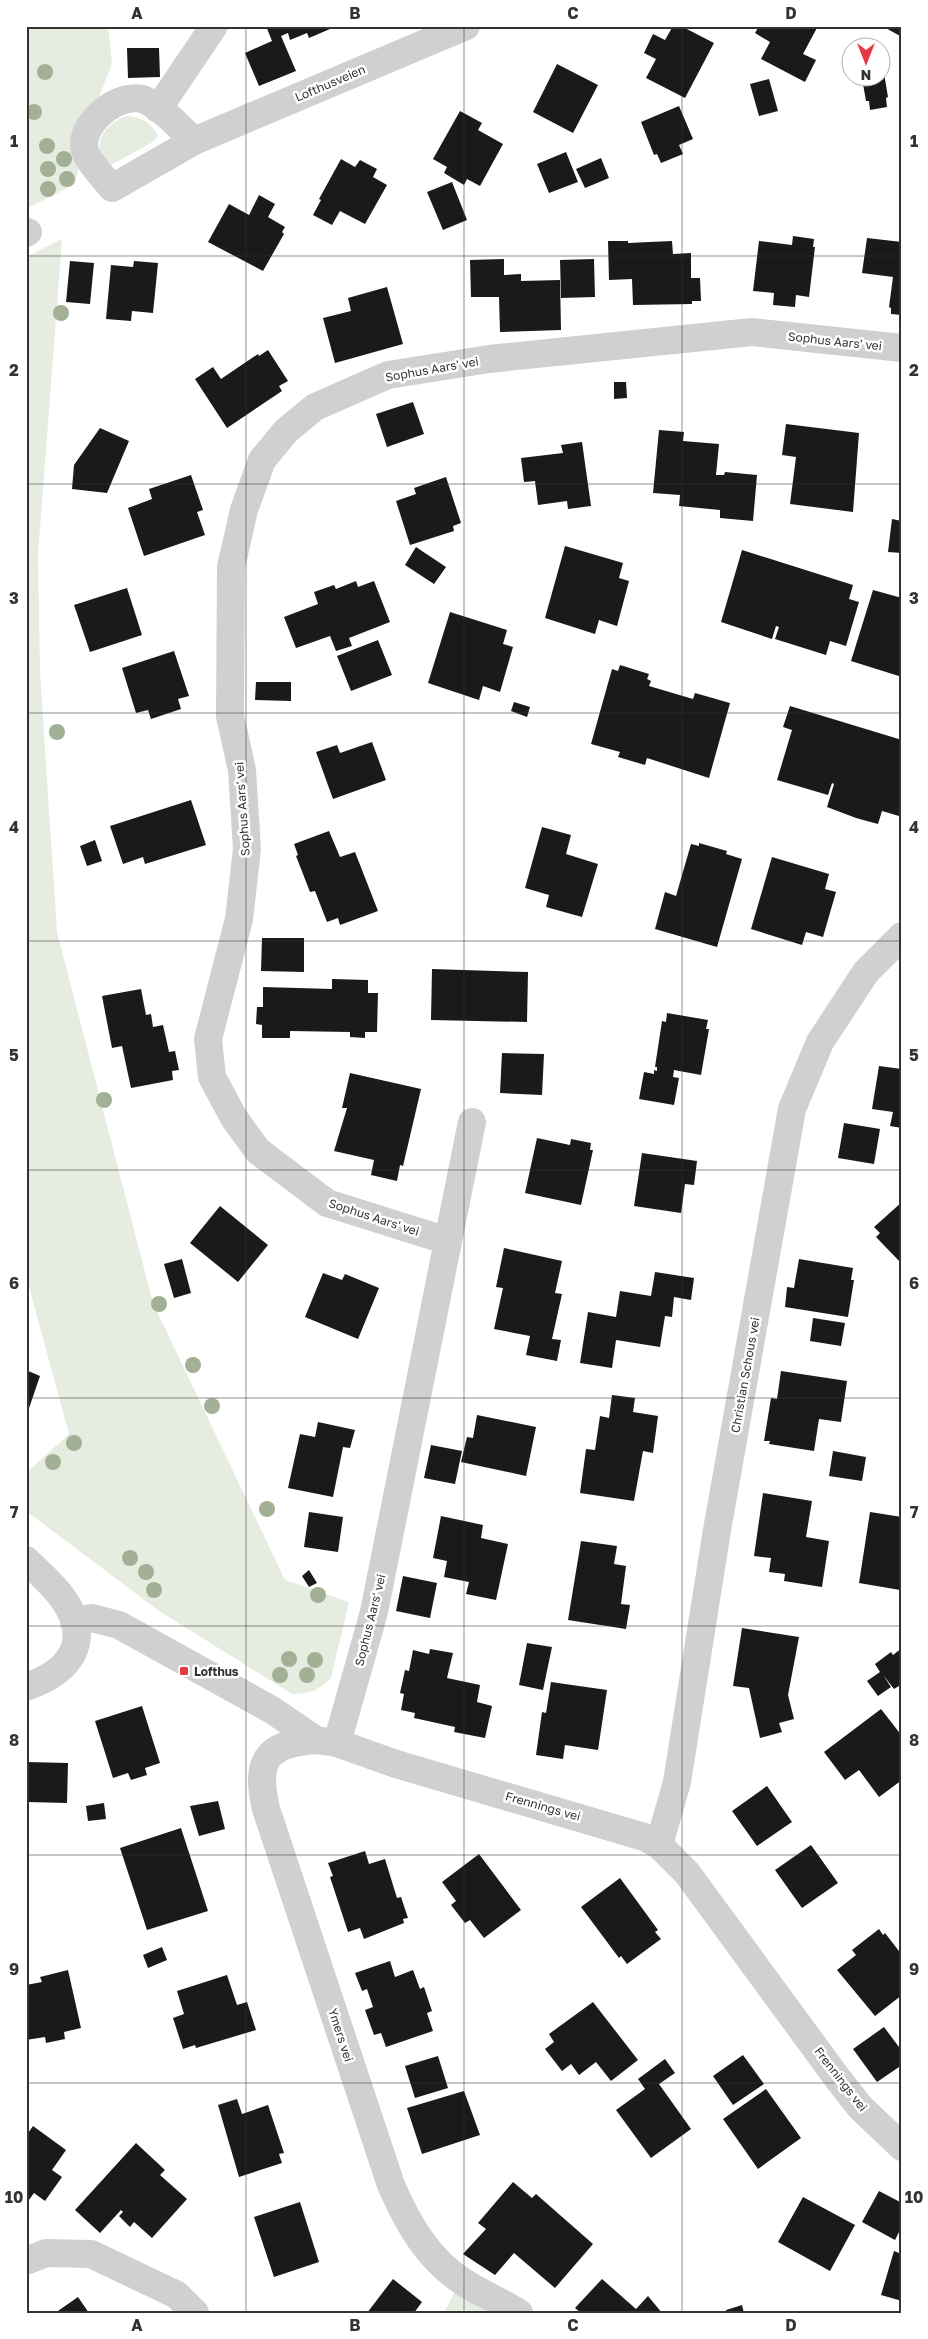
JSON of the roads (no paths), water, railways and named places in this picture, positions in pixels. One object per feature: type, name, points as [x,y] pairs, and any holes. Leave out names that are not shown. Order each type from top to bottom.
[{"type":"street","points":[[158,109],[214,26]]},
{"type":"street","name":"Lofthusveien","points":[[194,141],[146,100],[127,99],[104,108],[91,124],[85,139],[86,154],[112,188],[194,141],[466,26]]},
{"type":"street","name":"Sophus Aars' vei","points":[[327,1741],[374,1612],[448,1241],[327,1203],[258,1151],[234,1118],[212,1077],[208,1039],[239,919],[247,849],[242,770],[230,716],[231,567],[244,510],[262,460],[286,431],[315,407],[388,375],[490,359],[752,332],[902,348]]},
{"type":"street","name":"Christian Schous vei","points":[[659,1845],[677,1782],[717,1530],[792,1109],[820,1042],[866,972],[902,936]]},
{"type":"street","points":[[448,1241],[472,1122]]},
{"type":"street","points":[[26,1560],[62,1598],[74,1622],[76,1638],[74,1650],[67,1664],[53,1676],[26,1686]]},
{"type":"street","name":"Frennings vei","points":[[74,1622],[92,1618],[119,1625],[327,1741],[396,1764],[626,1831],[659,1845],[687,1873],[860,2107],[902,2147]]},
{"type":"street","name":"Ymers vei","points":[[327,1741],[296,1741],[278,1750],[266,1760],[261,1771],[261,1786],[266,1809],[391,2185],[416,2236],[438,2261],[464,2283],[519,2313]]},
{"type":"street","points":[[33,2252],[91,2254],[176,2295],[196,2313]]},
{"type":"place","name":"Lofthus","points":[[184,1671]]}]
